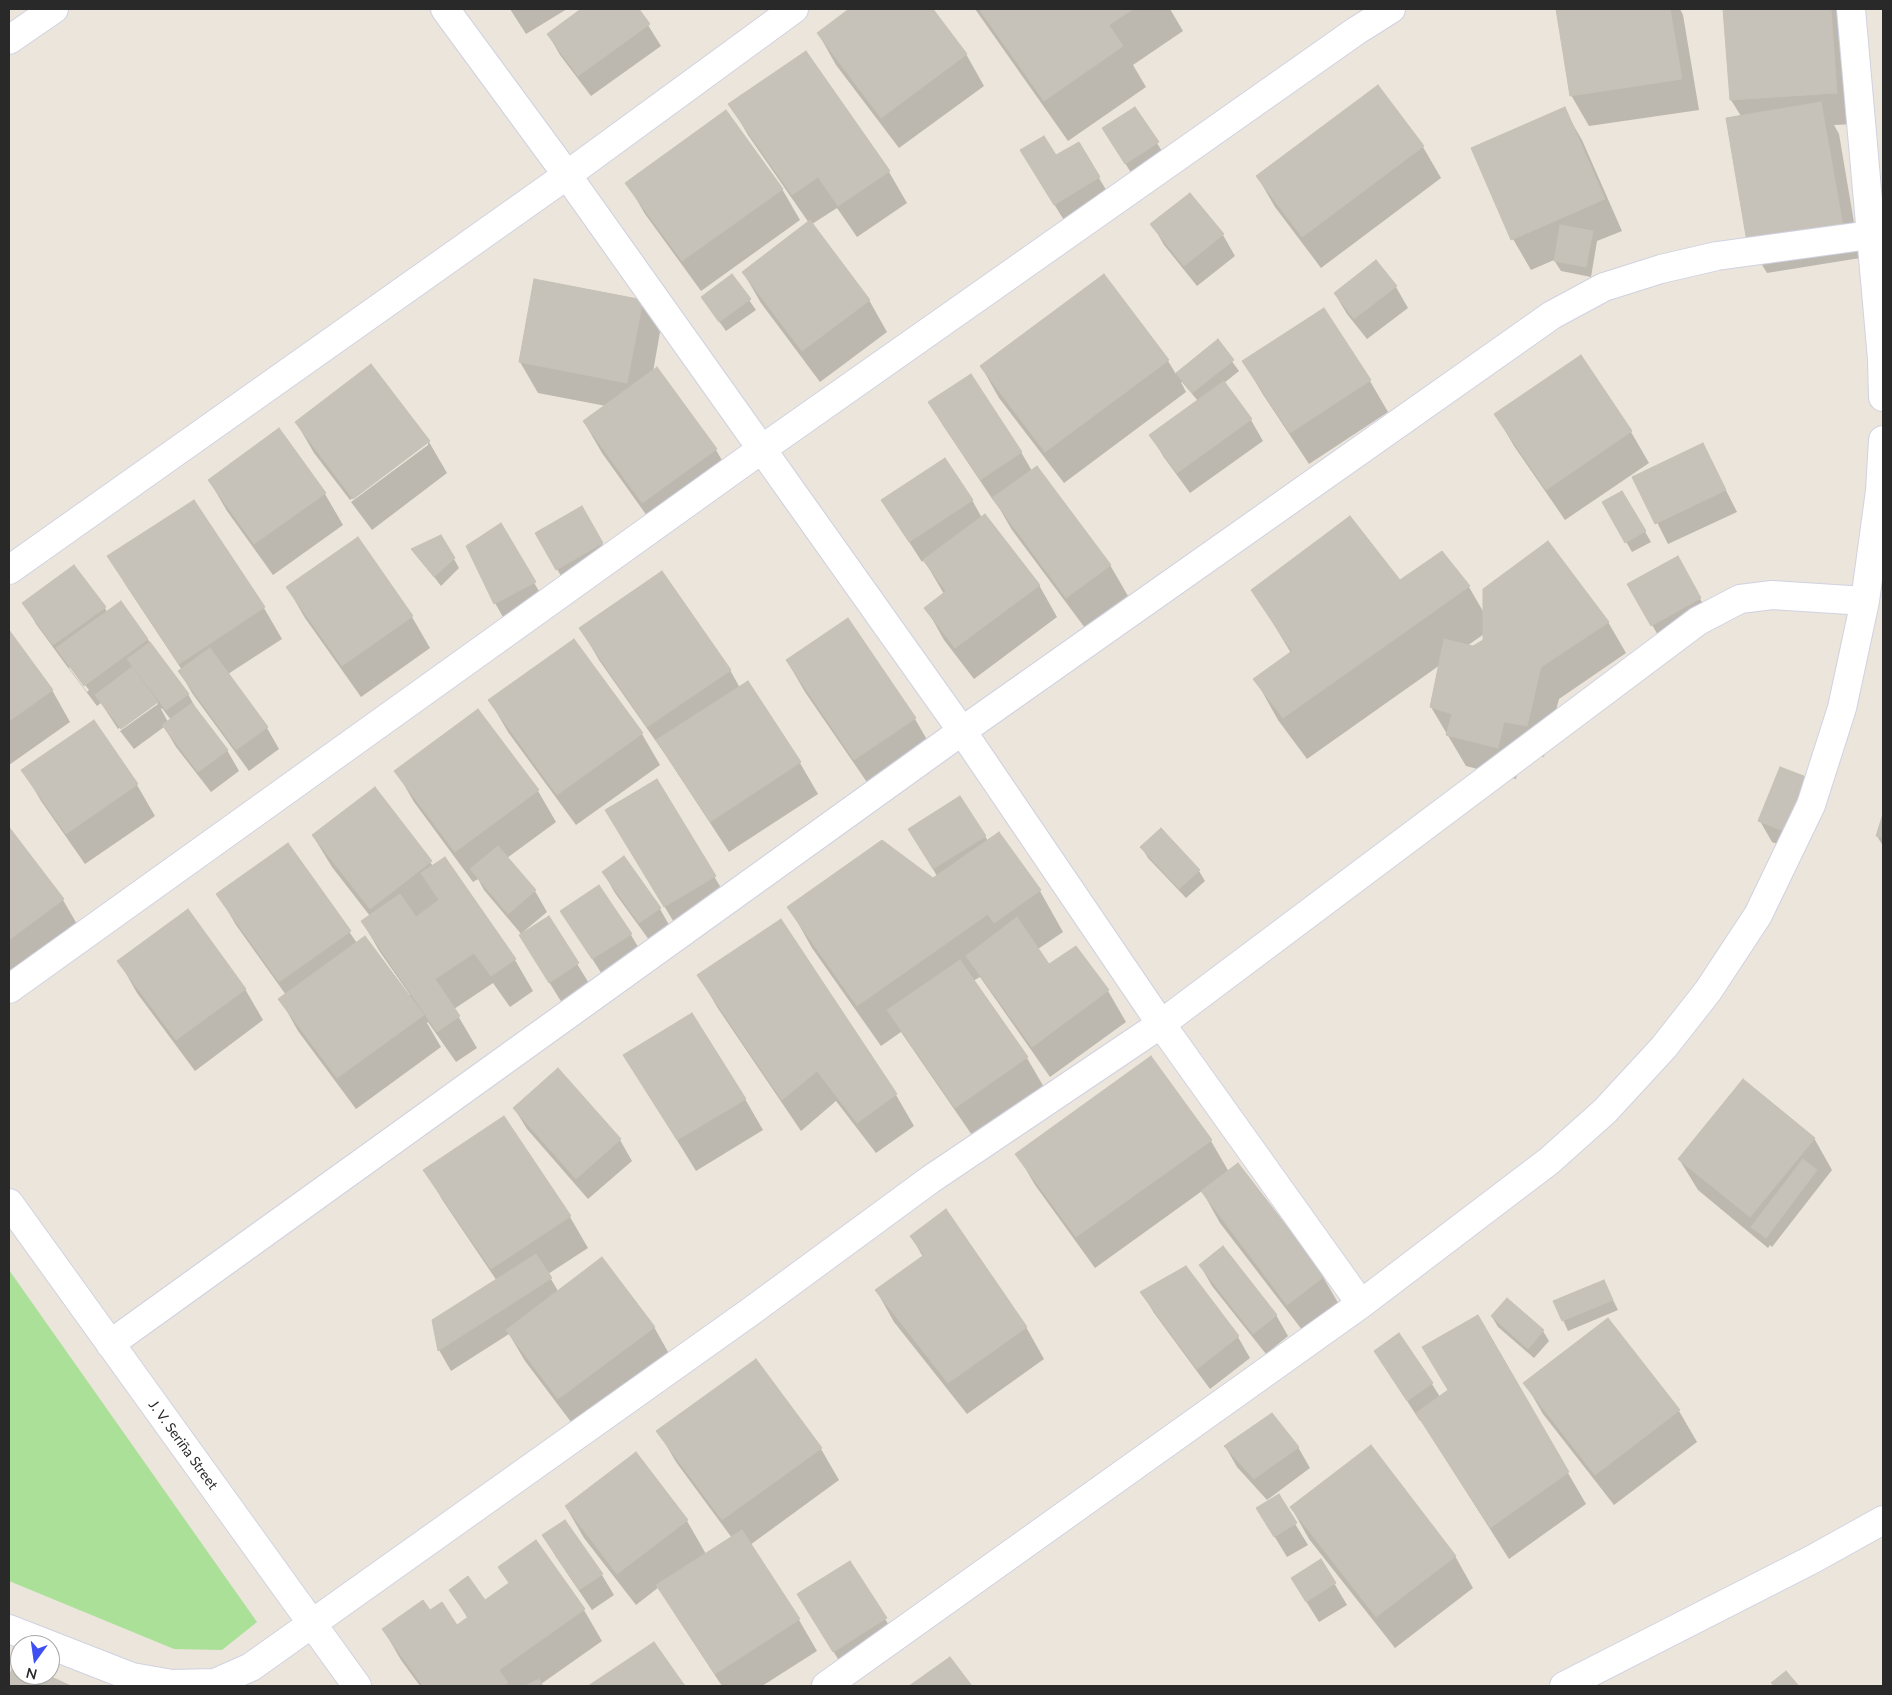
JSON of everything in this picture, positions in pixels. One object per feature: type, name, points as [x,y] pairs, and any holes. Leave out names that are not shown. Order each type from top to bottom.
[{"type":"street","points":[[9,40],[54,9]]},
{"type":"street","points":[[445,9],[567,175],[962,731],[1161,1024],[1361,1304]]},
{"type":"street","points":[[9,570],[567,175],[794,9]]},
{"type":"street","points":[[9,989],[762,449],[1348,36],[1391,9]]},
{"type":"street","points":[[1850,9],[1882,359],[1883,397]]},
{"type":"street","points":[[110,1344],[962,731],[1552,315],[1604,288],[1661,269],[1717,256],[1870,235]]},
{"type":"street","points":[[826,1686],[1361,1304],[1549,1161],[1605,1111],[1664,1047],[1708,991],[1758,915],[1811,805],[1842,708],[1865,601],[1880,491],[1883,440]]},
{"type":"street","points":[[9,1629],[132,1677],[172,1684],[215,1683],[251,1666],[750,1312],[931,1179],[1161,1024],[1698,621],[1740,599],[1772,595],[1865,601]]},
{"type":"street","name":"J. V. Seriña Street","points":[[9,1204],[357,1686]]},
{"type":"street","points":[[1564,1686],[1813,1559],[1883,1520]]},
{"type":"green space","points":[[9,1270],[257,1622],[222,1650],[174,1649],[9,1581]]},
{"type":"building","points":[[581,9],[639,9],[650,24],[578,76],[547,34]]},
{"type":"building","points":[[849,9],[933,9],[967,54],[881,118],[817,33]]},
{"type":"building","points":[[979,9],[1133,9],[1109,25],[1123,46],[1044,101]]},
{"type":"building","points":[[1556,9],[1670,9],[1682,79],[1570,96]]},
{"type":"building","points":[[1723,9],[1831,9],[1837,93],[1730,100]]},
{"type":"building","points":[[806,51],[890,171],[838,206],[818,177],[792,195],[728,104]]},
{"type":"building","points":[[1378,85],[1424,146],[1302,237],[1256,176]]},
{"type":"building","points":[[1821,102],[1843,226],[1747,242],[1726,118]]},
{"type":"building","points":[[1135,107],[1159,142],[1125,164],[1102,128]]},
{"type":"building","points":[[1565,107],[1605,199],[1511,240],[1471,148]]},
{"type":"building","points":[[726,110],[783,189],[682,261],[625,183]]},
{"type":"building","points":[[1044,136],[1056,155],[1079,142],[1100,177],[1054,205],[1020,150]]},
{"type":"building","points":[[1190,193],[1224,234],[1184,266],[1150,224]]},
{"type":"building","points":[[810,220],[870,300],[802,351],[742,272]]},
{"type":"building","points":[[1560,225],[1593,231],[1586,267],[1554,261]]},
{"type":"building","points":[[1376,260],[1397,286],[1354,319],[1334,293]]},
{"type":"building","points":[[732,274],[751,299],[719,322],[701,297]]},
{"type":"building","points":[[1104,274],[1169,360],[1045,452],[980,366]]},
{"type":"building","points":[[534,279],[643,300],[627,383],[519,362]]},
{"type":"building","points":[[1324,308],[1371,380],[1290,433],[1242,361]]},
{"type":"building","points":[[1218,339],[1234,360],[1192,393],[1176,373]]},
{"type":"building","points":[[1581,355],[1632,431],[1546,490],[1494,414]]},
{"type":"building","points":[[371,364],[430,441],[353,499],[295,422]]},
{"type":"building","points":[[657,367],[717,449],[642,503],[583,421]]},
{"type":"building","points":[[971,374],[1022,452],[980,480],[928,402]]},
{"type":"building","points":[[1224,381],[1252,419],[1177,473],[1149,435]]},
{"type":"building","points":[[279,428],[326,493],[254,544],[208,480]]},
{"type":"building","points":[[1703,443],[1726,490],[1655,524],[1632,477]]},
{"type":"building","points":[[945,458],[973,500],[909,542],[881,500]]},
{"type":"building","points":[[1037,466],[1111,565],[1066,598],[992,498]]},
{"type":"building","points":[[1622,491],[1646,531],[1625,543],[1602,502]]},
{"type":"building","points":[[194,500],[265,607],[179,664],[107,556]]},
{"type":"building","points":[[582,506],[603,543],[556,570],[535,533]]},
{"type":"building","points":[[985,514],[1040,585],[955,648],[924,608],[946,591],[923,560]]},
{"type":"building","points":[[1350,516],[1400,580],[1442,551],[1470,586],[1283,718],[1253,679],[1292,651],[1251,590]]},
{"type":"building","points":[[501,523],[536,582],[494,604],[466,546]]},
{"type":"building","points":[[441,535],[455,558],[434,577],[411,549]]},
{"type":"building","points":[[358,537],[413,616],[342,666],[286,587]]},
{"type":"building","points":[[1548,541],[1609,622],[1541,667],[1527,726],[1504,722],[1498,748],[1446,735],[1452,714],[1430,707],[1444,639],[1473,646],[1483,640],[1483,589]]},
{"type":"building","points":[[1678,556],[1701,598],[1651,626],[1627,584]]},
{"type":"building","points":[[74,565],[106,607],[53,645],[22,603]]},
{"type":"building","points":[[662,571],[731,670],[647,727],[579,628]]},
{"type":"building","points":[[121,601],[148,639],[84,686],[56,648]]},
{"type":"building","points":[[848,618],[916,718],[854,760],[786,660]]},
{"type":"building","points":[[9,630],[53,690],[9,721]]},
{"type":"building","points":[[574,639],[643,733],[557,795],[488,700]]},
{"type":"building","points":[[150,642],[189,694],[166,710],[127,659]]},
{"type":"building","points":[[210,648],[268,727],[236,750],[178,671]]},
{"type":"building","points":[[132,667],[158,702],[121,729],[95,695]]},
{"type":"building","points":[[748,681],[801,762],[710,822],[656,740]]},
{"type":"building","points":[[192,703],[228,750],[198,772],[162,725]]},
{"type":"building","points":[[478,709],[539,790],[455,852],[394,771]]},
{"type":"building","points":[[94,720],[138,784],[66,834],[21,770]]},
{"type":"building","points":[[1780,767],[1809,778],[1786,832],[1758,821]]},
{"type":"building","points":[[657,779],[716,876],[664,907],[605,810]]},
{"type":"building","points":[[375,787],[432,861],[370,909],[312,835]]},
{"type":"building","points":[[960,796],[986,836],[933,869],[908,829]]},
{"type":"building","points":[[1883,814],[1883,838],[1876,836]]},
{"type":"building","points":[[9,827],[64,899],[9,940]]},
{"type":"building","points":[[1161,828],[1200,870],[1179,889],[1140,847]]},
{"type":"building","points":[[999,832],[1041,890],[994,923],[988,914],[857,1006],[787,907],[882,840],[933,878]]},
{"type":"building","points":[[288,843],[351,931],[279,982],[216,894]]},
{"type":"building","points":[[498,846],[536,890],[508,914],[470,869]]},
{"type":"building","points":[[624,856],[661,908],[639,923],[602,872]]},
{"type":"building","points":[[445,857],[516,959],[491,976],[474,953],[435,979],[460,1016],[437,1032],[361,921],[400,894],[416,917],[439,900],[421,873]]},
{"type":"building","points":[[599,885],[632,934],[592,959],[560,911]]},
{"type":"building","points":[[188,909],[246,989],[176,1040],[117,961]]},
{"type":"building","points":[[549,916],[579,963],[549,983],[519,935]]},
{"type":"building","points":[[1017,917],[1049,964],[1076,946],[1109,990],[1032,1047],[966,956]]},
{"type":"building","points":[[781,919],[897,1094],[857,1123],[817,1071],[782,1100],[697,975]]},
{"type":"building","points":[[365,936],[424,1015],[337,1078],[278,999]]},
{"type":"building","points":[[960,960],[1028,1057],[955,1108],[887,1010]]},
{"type":"building","points":[[692,1013],[746,1099],[677,1140],[623,1055]]},
{"type":"building","points":[[1151,1056],[1212,1140],[1076,1237],[1015,1154]]},
{"type":"building","points":[[558,1068],[621,1139],[576,1179],[513,1108]]},
{"type":"building","points":[[1743,1079],[1815,1138],[1750,1217],[1678,1159]]},
{"type":"building","points":[[504,1116],[571,1216],[491,1269],[423,1170]]},
{"type":"building","points":[[1803,1159],[1817,1170],[1766,1238],[1751,1227]]},
{"type":"building","points":[[1238,1163],[1325,1276],[1287,1305],[1201,1191]]},
{"type":"building","points":[[946,1209],[1027,1327],[948,1383],[875,1290],[924,1255],[910,1236]]},
{"type":"building","points":[[1223,1246],[1277,1315],[1253,1334],[1199,1265]]},
{"type":"building","points":[[536,1254],[552,1278],[438,1351],[432,1320]]},
{"type":"building","points":[[602,1257],[655,1327],[558,1399],[506,1330]]},
{"type":"building","points":[[1186,1266],[1239,1336],[1197,1369],[1140,1292]]},
{"type":"building","points":[[1604,1280],[1613,1300],[1562,1321],[1553,1301]]},
{"type":"building","points":[[1507,1298],[1544,1330],[1528,1349],[1491,1316]]},
{"type":"building","points":[[1478,1315],[1569,1472],[1490,1528],[1416,1413],[1448,1390],[1422,1347]]},
{"type":"building","points":[[1608,1318],[1680,1410],[1595,1475],[1523,1383]]},
{"type":"building","points":[[1399,1333],[1433,1383],[1407,1401],[1374,1351]]},
{"type":"building","points":[[756,1359],[822,1448],[722,1520],[656,1431]]},
{"type":"building","points":[[1272,1413],[1299,1447],[1254,1479],[1224,1446]]},
{"type":"building","points":[[1371,1445],[1456,1556],[1376,1617],[1290,1507]]},
{"type":"building","points":[[636,1452],[688,1520],[617,1574],[565,1506]]},
{"type":"building","points":[[1279,1494],[1297,1523],[1274,1537],[1256,1508]]},
{"type":"building","points":[[565,1520],[603,1574],[579,1590],[542,1535]]},
{"type":"building","points":[[742,1530],[800,1619],[715,1674],[656,1585]]},
{"type":"building","points":[[536,1540],[585,1609],[499,1670],[508,1683],[503,1686],[423,1686],[382,1629],[423,1600],[430,1610],[442,1602],[457,1625],[468,1617],[449,1590],[468,1576],[485,1600],[509,1583],[498,1567]]},
{"type":"building","points":[[1321,1559],[1336,1583],[1306,1602],[1291,1578]]},
{"type":"building","points":[[850,1561],[887,1618],[833,1652],[797,1594]]},
{"type":"building","points":[[654,1642],[685,1686],[588,1686]]},
{"type":"building","points":[[950,1657],[972,1686],[909,1686]]},
{"type":"building","points":[[1786,1671],[1797,1686],[1775,1686],[1771,1683]]},
{"type":"building","points":[[10,1674],[10,1685],[60,1685],[60,1681],[71,1686],[9,1686]]},
{"type":"building","points":[[539,1679],[543,1686],[525,1686]]}]
